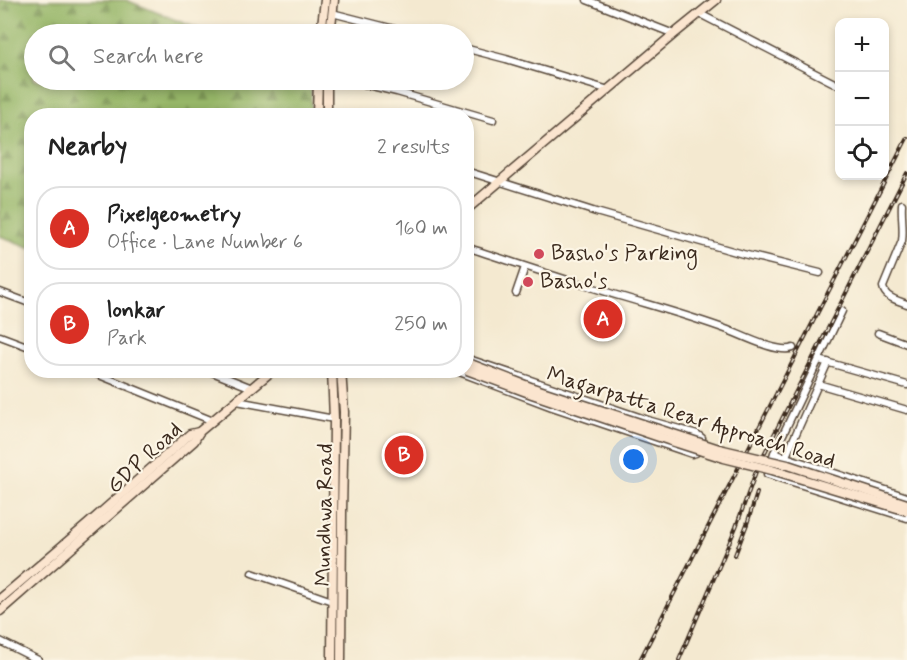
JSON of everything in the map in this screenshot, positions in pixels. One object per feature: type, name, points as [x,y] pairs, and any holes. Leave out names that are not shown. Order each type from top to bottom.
[{"type":"main road","points":[[322,24],[325,0]]},
{"type":"main road","points":[[331,24],[334,0]]},
{"type":"main road","points":[[474,203],[717,0]]},
{"type":"main road","points":[[317,108],[318,90]]},
{"type":"main road","points":[[327,90],[327,108]]},
{"type":"main road","name":"Magarpatta Rear Approach Road","points":[[474,367],[719,449],[788,465],[907,504]]},
{"type":"main road","name":"Magarpatta Rear Approach Road","points":[[474,367],[532,394],[680,444],[907,511]]},
{"type":"main road","points":[[199,432],[264,378]]},
{"type":"main road","name":"Mundhwa Road","points":[[332,378],[342,512],[341,660]]},
{"type":"main road","name":"Mundhwa Road","points":[[332,660],[332,601],[344,412],[342,378]]},
{"type":"main road","name":"GDP Road","points":[[0,599],[190,434],[199,432]]},
{"type":"main road","name":"GDP Road","points":[[0,610],[194,441],[199,432]]},
{"type":"street","points":[[587,0],[674,34]]},
{"type":"street","points":[[332,13],[375,24]]},
{"type":"street","points":[[700,14],[835,83]]},
{"type":"street","points":[[474,51],[609,90]]},
{"type":"street","points":[[389,90],[452,108]]},
{"type":"street","points":[[474,114],[493,120]]},
{"type":"street","points":[[474,173],[596,212],[743,254],[820,273]]},
{"type":"street","points":[[902,204],[902,241],[883,287],[888,296],[907,304]]},
{"type":"street","points":[[474,251],[713,325],[773,347],[783,350],[793,348]]},
{"type":"street","points":[[516,293],[525,267]]},
{"type":"street","points":[[0,292],[24,301]]},
{"type":"street","points":[[842,311],[774,453],[767,474],[907,518]]},
{"type":"street","points":[[878,333],[907,344]]},
{"type":"street","points":[[0,336],[24,345]]},
{"type":"street","points":[[819,360],[907,385]]},
{"type":"street","points":[[786,456],[828,362]]},
{"type":"street","points":[[474,366],[698,434],[701,440],[696,453],[692,454],[474,378]]},
{"type":"street","points":[[107,378],[213,421]]},
{"type":"street","points":[[227,378],[252,388]]},
{"type":"street","points":[[818,384],[907,410]]},
{"type":"street","points":[[237,401],[334,419]]},
{"type":"street","points":[[774,453],[907,497]]},
{"type":"street","points":[[252,573],[332,601]]},
{"type":"street","points":[[0,641],[39,660]]},
{"type":"green space","points":[[0,0],[126,0],[186,24],[24,24],[24,90],[311,90],[311,108],[24,108],[24,245],[0,236]]},
{"type":"railway","points":[[640,660],[907,138]]},
{"type":"railway","points":[[679,660],[736,527],[758,466],[907,173]]},
{"type":"railway","points":[[735,555],[757,493]]},
{"type":"place","name":"Basho's Parking","points":[[539,254]]},
{"type":"place","name":"Basho's","points":[[528,282]]},
{"type":"place","name":"Pixelgeometry","points":[[603,319]]},
{"type":"place","name":"lonkar","points":[[404,455]]}]
